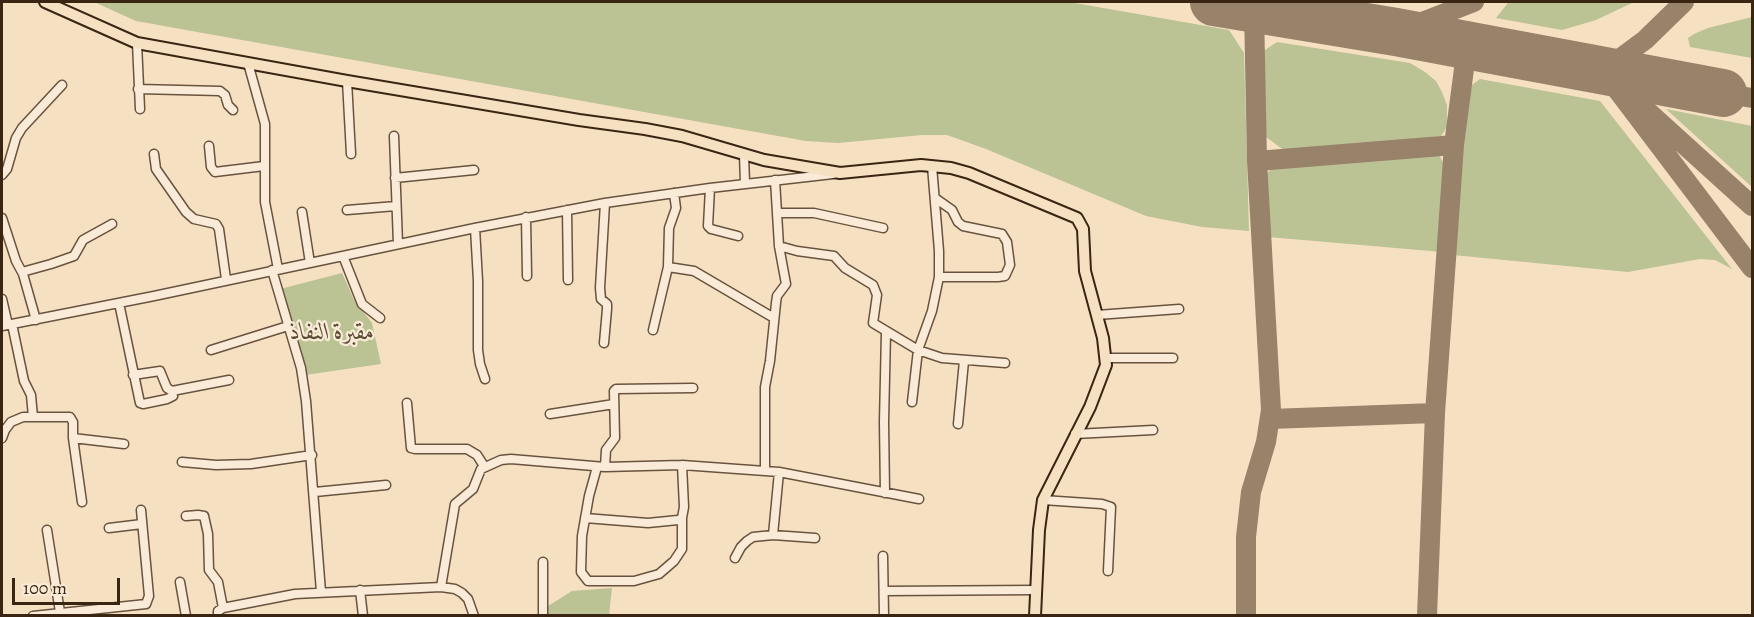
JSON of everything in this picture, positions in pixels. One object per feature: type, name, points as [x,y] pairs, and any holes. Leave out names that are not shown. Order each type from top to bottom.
[{"type":"main road","points":[[45,2],[137,43],[347,81],[645,129],[681,136],[764,160],[840,173],[902,166],[932,166],[969,173],[1077,218],[1083,229],[1085,271],[1106,358],[1100,385],[1043,500],[1039,530],[1035,615]]},
{"type":"street","points":[[137,43],[140,109]]},
{"type":"street","points":[[248,63],[265,124],[265,202],[275,270],[301,368],[312,455],[321,592]]},
{"type":"street","points":[[347,81],[351,154]]},
{"type":"street","points":[[2,175],[7,169],[16,138],[22,128],[62,85]]},
{"type":"street","points":[[138,89],[220,91],[225,95],[228,105],[233,110]]},
{"type":"street","points":[[394,136],[398,244]]},
{"type":"street","points":[[209,146],[211,167],[215,171],[264,166]]},
{"type":"street","points":[[154,154],[156,169],[186,212],[194,219],[216,224],[219,229],[226,279]]},
{"type":"street","points":[[744,154],[745,184]]},
{"type":"street","points":[[912,402],[918,350],[932,311],[939,277],[932,166]]},
{"type":"street","points":[[395,178],[474,170]]},
{"type":"street","points":[[7,325],[526,217],[674,193],[840,173]]},
{"type":"street","points":[[765,471],[765,387],[777,296],[786,287],[779,246],[776,180]]},
{"type":"street","points":[[710,188],[708,226],[715,231],[738,236]]},
{"type":"street","points":[[653,330],[668,267],[669,228],[676,208],[674,193]]},
{"type":"street","points":[[935,198],[952,210],[958,222],[963,226],[1002,234],[1007,242],[1010,265],[1005,276],[939,277]]},
{"type":"street","points":[[604,343],[608,309],[602,299],[600,288],[605,203]]},
{"type":"street","points":[[347,210],[396,206]]},
{"type":"street","points":[[567,210],[568,280]]},
{"type":"street","points":[[302,212],[310,262]]},
{"type":"street","points":[[777,213],[814,213],[883,228]]},
{"type":"street","points":[[526,217],[527,276]]},
{"type":"street","points":[[2,218],[15,261],[22,272],[36,320]]},
{"type":"street","points":[[22,272],[74,256],[83,240],[112,224]]},
{"type":"street","points":[[474,228],[478,281],[478,350],[485,379]]},
{"type":"street","points":[[779,246],[834,256],[844,268],[873,285],[877,295],[873,323],[918,350],[942,358],[1005,363]]},
{"type":"street","points":[[343,256],[362,304],[380,318]]},
{"type":"street","points":[[668,267],[694,271],[774,318]]},
{"type":"street","points":[[2,299],[7,325],[24,381],[31,395],[33,417]]},
{"type":"street","points":[[119,303],[138,399],[143,404],[172,398],[172,391]]},
{"type":"street","points":[[1097,315],[1179,309]]},
{"type":"street","points":[[211,350],[288,326]]},
{"type":"street","points":[[885,493],[886,332]]},
{"type":"street","points":[[1106,358],[1173,358]]},
{"type":"street","points":[[958,424],[964,361]]},
{"type":"street","points":[[133,375],[160,371],[167,388],[172,391],[229,380]]},
{"type":"street","points":[[682,465],[684,507],[682,549],[674,561],[659,574],[634,581],[588,581],[580,572],[585,518],[606,450],[615,438],[614,391],[619,388],[693,388]]},
{"type":"street","points":[[407,403],[411,448],[467,449],[477,455],[484,466]]},
{"type":"street","points":[[550,414],[615,404]]},
{"type":"street","points":[[2,438],[11,423],[23,417],[70,417],[73,422],[82,502]]},
{"type":"street","points":[[1075,434],[1153,430]]},
{"type":"street","points":[[74,438],[124,444]]},
{"type":"street","points":[[182,462],[216,465],[251,464],[312,455]]},
{"type":"street","points":[[441,587],[452,512],[460,499],[473,489],[481,469],[501,460],[601,467],[682,465],[779,472],[919,499]]},
{"type":"street","points":[[773,535],[779,472]]},
{"type":"street","points":[[315,492],[386,485]]},
{"type":"street","points":[[1043,500],[1102,504],[1110,507],[1108,571]]},
{"type":"street","points":[[33,615],[146,604],[149,596],[141,510]]},
{"type":"street","points":[[186,516],[204,516],[208,534],[209,570],[218,582],[220,612],[295,594],[441,587],[455,589],[462,593],[468,599],[474,615]]},
{"type":"street","points":[[585,518],[648,523],[682,518]]},
{"type":"street","points":[[109,528],[142,525]]},
{"type":"street","points":[[47,530],[60,612]]},
{"type":"street","points":[[735,558],[741,547],[753,537],[773,535],[815,538]]},
{"type":"street","points":[[883,556],[884,615]]},
{"type":"street","points":[[543,562],[543,615]]},
{"type":"street","points":[[180,582],[186,615]]},
{"type":"street","points":[[360,590],[363,615]]},
{"type":"street","points":[[884,591],[1035,590]]},
{"type":"green space","points":[[94,2],[1069,2],[1229,30],[1244,53],[1249,231],[1202,227],[1146,216],[947,135],[922,135],[838,143],[806,141],[136,21]]},
{"type":"green space","points":[[1634,2],[1596,20],[1562,30],[1496,18],[1508,3]]},
{"type":"green space","points":[[1752,17],[1752,58],[1690,47],[1688,38],[1694,34],[1708,28]]},
{"type":"green space","points":[[1277,42],[1410,63],[1436,81],[1447,105],[1447,127],[1441,136],[1285,151],[1266,137],[1263,128],[1259,58],[1265,50]]},
{"type":"green space","points":[[1480,79],[1600,101],[1732,269],[1715,260],[1700,259],[1628,272],[1453,255],[1469,87]]},
{"type":"green space","points":[[1666,109],[1752,126],[1752,187]]},
{"type":"green space","points":[[1429,151],[1439,155],[1446,168],[1442,252],[1268,237],[1264,183],[1266,174],[1277,164]]},
{"type":"green space","name":"مقبرة النفاذ","points":[[342,273],[354,300],[372,323],[381,364],[305,375],[280,289]]},
{"type":"green space","points":[[612,588],[609,615],[545,616],[545,608],[572,591]]},
{"type":"taxiway","points":[[1396,32],[1474,2]]},
{"type":"taxiway","points":[[1603,71],[1645,40],[1684,2]]},
{"type":"taxiway","points":[[1246,616],[1246,537],[1251,492],[1266,442],[1271,410],[1257,161],[1254,9]]},
{"type":"taxiway","points":[[1427,616],[1435,413],[1454,145],[1467,46]]},
{"type":"taxiway","points":[[1752,206],[1603,71],[1752,268]]},
{"type":"taxiway","points":[[1723,93],[1752,98]]},
{"type":"taxiway","points":[[1257,161],[1454,145]]},
{"type":"taxiway","points":[[1270,419],[1435,413]]},
{"type":"runway","points":[[1214,2],[1396,32],[1723,93]]}]
